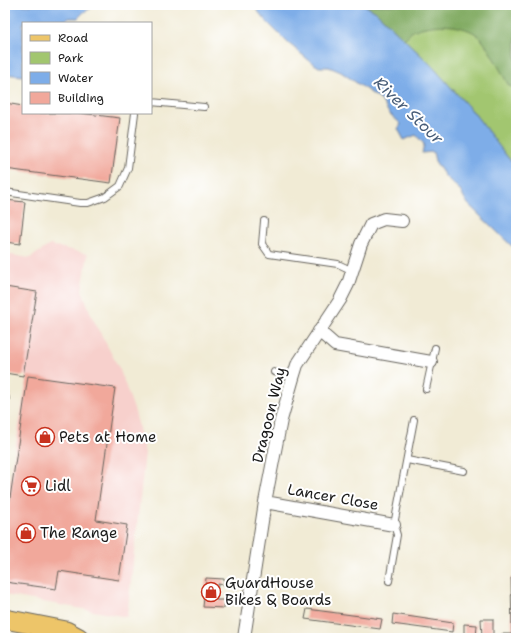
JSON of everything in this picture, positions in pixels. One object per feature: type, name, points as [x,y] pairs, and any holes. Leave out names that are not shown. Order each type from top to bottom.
[{"type":"main road","points":[[5,619],[66,631],[79,638]]},
{"type":"main road","points":[[5,633],[38,638]]},
{"type":"street","name":"Dragoon Way","points":[[244,638],[281,420],[297,365],[340,300],[353,271],[361,244],[371,224],[384,219],[402,221]]},
{"type":"street","points":[[319,331],[335,345],[432,362]]},
{"type":"street","name":"Lancer Close","points":[[266,502],[394,525]]},
{"type":"lane","points":[[152,102],[204,107]]},
{"type":"lane","points":[[5,192],[80,203],[88,203],[105,197],[120,186],[128,168],[135,114]]},
{"type":"lane","points":[[264,221],[262,244],[269,254],[338,264],[353,271]]},
{"type":"lane","points":[[426,389],[435,348]]},
{"type":"lane","points":[[274,372],[293,378]]},
{"type":"lane","points":[[5,395],[5,407]]},
{"type":"lane","points":[[389,581],[397,535],[394,525],[414,420]]},
{"type":"lane","points":[[407,460],[464,471]]},
{"type":"shaded area","points":[[50,245],[88,254],[82,290],[92,317],[120,370],[135,412],[145,453],[127,617],[5,595],[5,512],[27,376],[5,372],[5,254],[30,258]]},
{"type":"green space","points":[[364,5],[516,5],[516,165],[509,159],[474,113],[431,65],[376,12]]},
{"type":"green space","points":[[364,5],[516,5],[516,88],[509,86],[484,43],[476,34],[469,30],[445,25],[420,28],[413,31],[404,39],[376,12]]},
{"type":"water","points":[[5,5],[97,5],[84,12],[78,18],[69,18],[65,22],[22,22],[22,76],[5,74]]},
{"type":"water","name":"River Stour","points":[[250,5],[364,5],[376,12],[431,65],[474,113],[509,159],[516,165],[516,250],[468,204],[459,189],[445,176],[435,161],[433,152],[422,153],[424,144],[416,135],[404,140],[398,129],[401,124],[389,113],[381,100],[341,72],[329,67],[319,67],[311,62],[287,42],[257,10]]},
{"type":"building","points":[[5,103],[22,106],[22,114],[88,114],[120,118],[111,183],[5,169]]},
{"type":"building","points":[[5,200],[25,202],[20,244],[5,242]]},
{"type":"building","points":[[5,287],[37,292],[23,376],[5,373]]},
{"type":"building","points":[[28,376],[115,388],[96,520],[127,525],[119,580],[59,571],[56,589],[5,582],[5,532]]},
{"type":"building","points":[[516,577],[516,638],[501,638],[501,634],[512,634],[511,578]]},
{"type":"building","name":"GuardHouse Bikes & Boards","points":[[206,578],[224,579],[224,585],[218,584],[216,600],[225,600],[224,608],[203,607]]},
{"type":"building","points":[[307,609],[382,619],[380,629],[305,619]]},
{"type":"building","points":[[393,614],[453,623],[452,632],[392,624]]},
{"type":"building","points":[[481,619],[493,619],[493,638],[482,638]]},
{"type":"building","points":[[464,624],[477,625],[476,638],[464,638]]},
{"type":"place","name":"Pets at Home","points":[[45,437]]},
{"type":"place","name":"Lidl","points":[[31,486]]},
{"type":"place","name":"The Range","points":[[26,533]]},
{"type":"place","name":"GuardHouse Bikes & Boards","points":[[211,592]]}]
